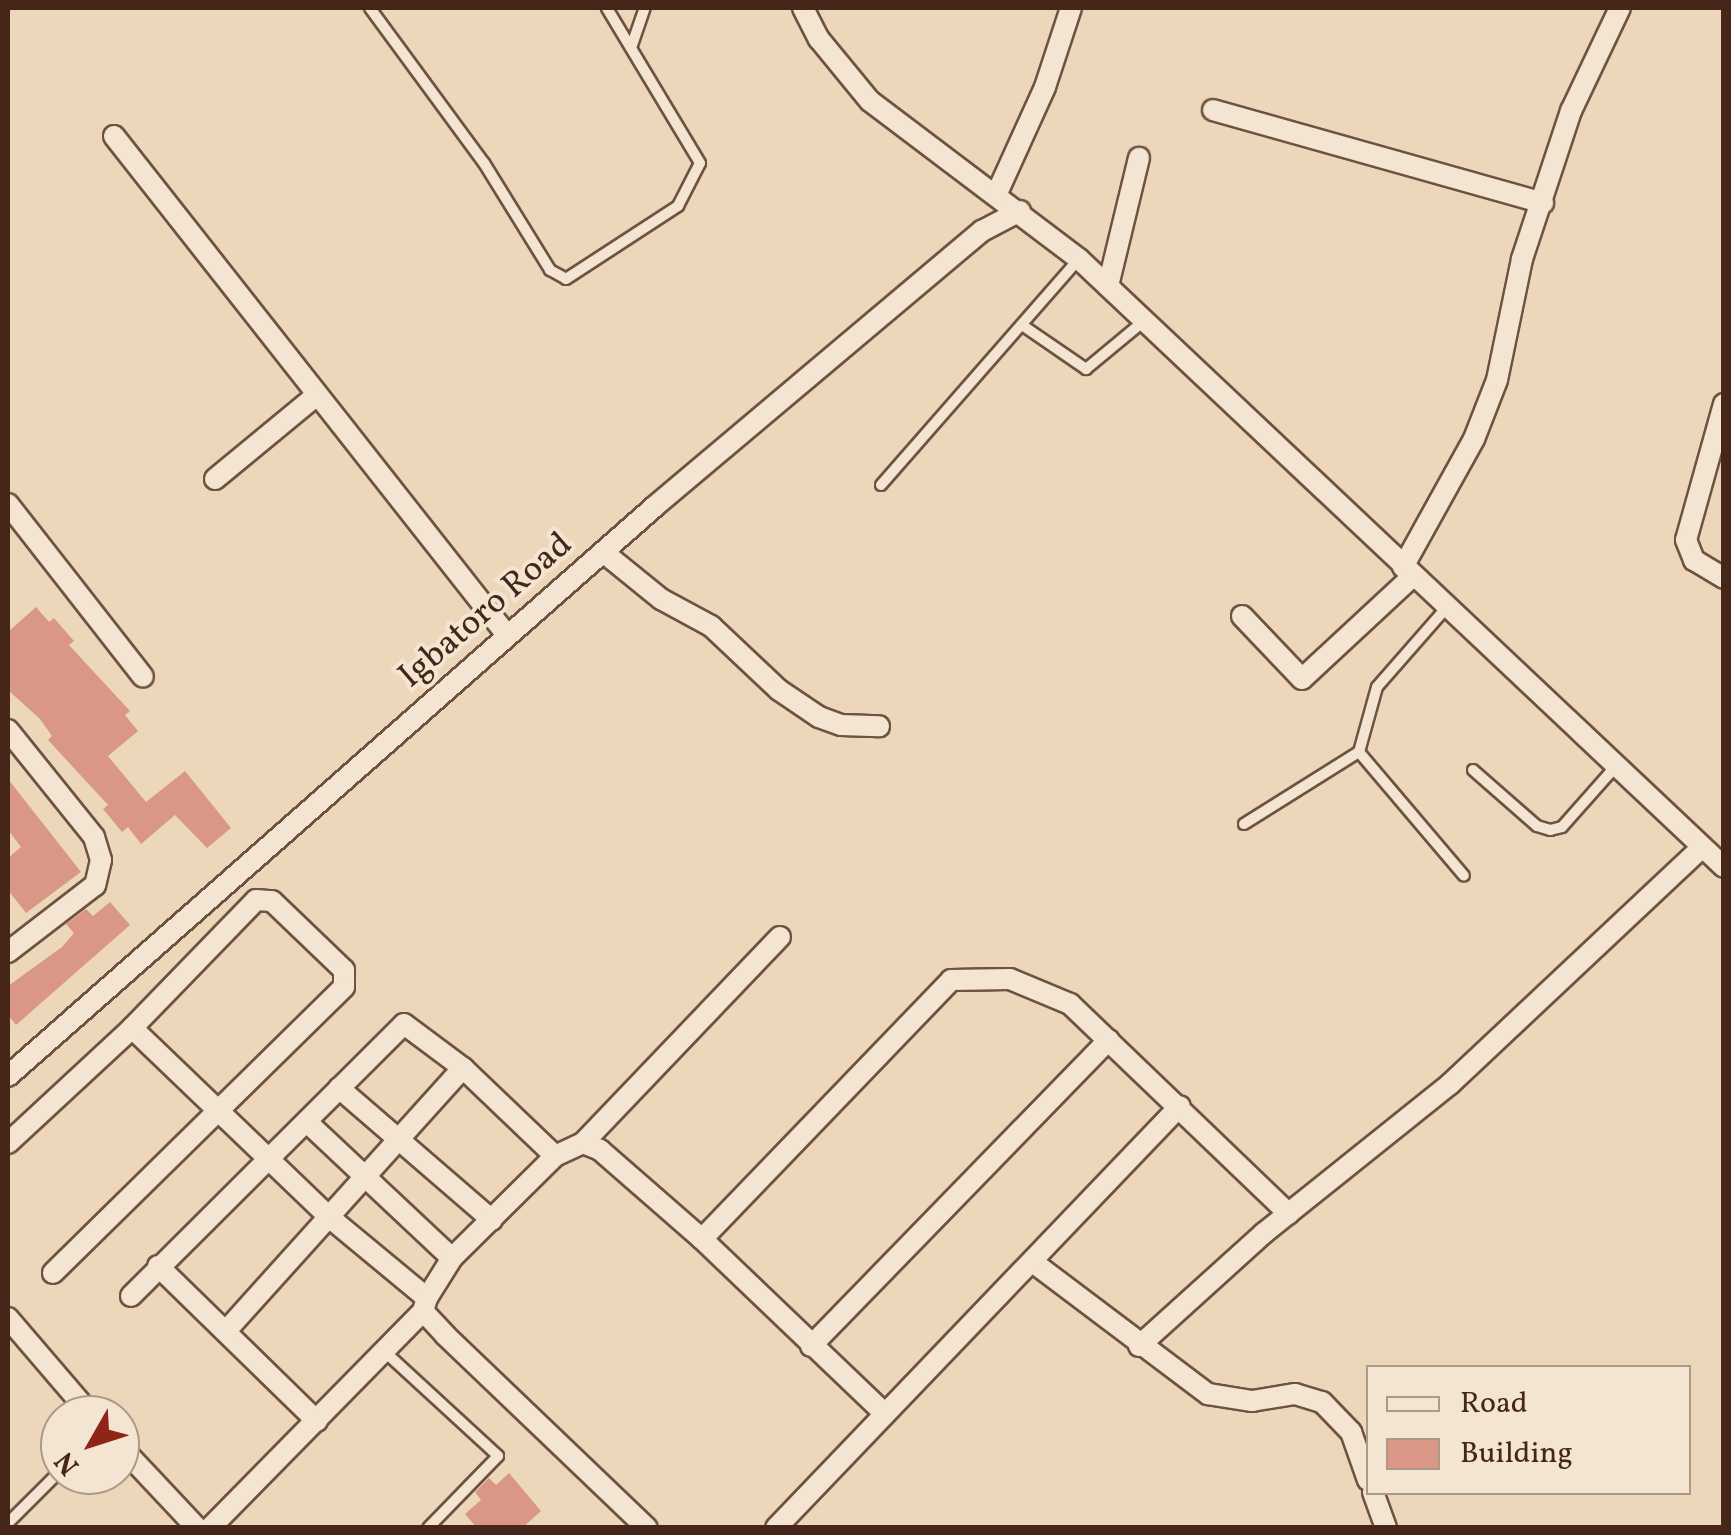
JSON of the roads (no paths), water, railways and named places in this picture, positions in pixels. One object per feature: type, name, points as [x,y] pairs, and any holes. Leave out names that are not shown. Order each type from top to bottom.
[{"type":"street","points":[[803,8],[819,39],[870,102],[997,192],[1080,260],[1724,867]]},
{"type":"street","points":[[997,192],[1045,88],[1071,8]]},
{"type":"street","points":[[1242,616],[1302,679],[1408,571],[1474,439],[1497,380],[1522,260],[1571,111],[1620,8]]},
{"type":"street","points":[[1213,110],[1543,202]]},
{"type":"street","points":[[114,136],[508,635]]},
{"type":"street","points":[[1108,286],[1140,158]]},
{"type":"street","name":"Igbatoro Road","points":[[8,1076],[602,552],[982,232],[1020,211]]},
{"type":"street","points":[[215,480],[317,395]]},
{"type":"street","points":[[1724,404],[1686,540],[1694,560],[1724,578]]},
{"type":"street","points":[[8,504],[143,676]]},
{"type":"street","points":[[602,552],[661,599],[711,626],[779,690],[819,717],[841,726],[879,726]]},
{"type":"street","points":[[8,730],[94,838],[101,860],[96,885],[11,944]]},
{"type":"street","points":[[1139,1346],[1289,1214],[1450,1084],[1702,847]]},
{"type":"street","points":[[8,1143],[132,1028],[256,900],[272,901],[344,970],[344,987],[53,1273]]},
{"type":"street","points":[[210,1528],[384,1351],[425,1304],[452,1258],[556,1156],[583,1143],[780,937]]},
{"type":"street","points":[[702,1239],[951,980],[1032,984],[1070,1004],[1289,1214]]},
{"type":"street","points":[[131,1296],[404,1024],[463,1068],[556,1156]]},
{"type":"street","points":[[132,1028],[218,1114],[425,1304],[647,1528]]},
{"type":"street","points":[[812,1346],[1109,1040]]},
{"type":"street","points":[[226,1331],[463,1068]]},
{"type":"street","points":[[340,1088],[398,1143],[492,1220]]},
{"type":"street","points":[[776,1528],[1034,1263],[1180,1106]]},
{"type":"street","points":[[308,1123],[452,1258]]},
{"type":"street","points":[[583,1143],[600,1150],[702,1239],[884,1413]]},
{"type":"street","points":[[1034,1263],[1139,1346],[1208,1394],[1252,1400],[1295,1394],[1322,1402],[1351,1432],[1366,1474]]},
{"type":"street","points":[[158,1266],[316,1420]]},
{"type":"street","points":[[8,1318],[70,1395]]},
{"type":"street","points":[[140,1467],[197,1528]]},
{"type":"street","points":[[1374,1495],[1386,1528]]},
{"type":"lane","points":[[370,8],[484,164],[550,270],[566,279],[678,206],[695,182],[699,154],[607,8]]},
{"type":"lane","points":[[632,45],[645,8]]},
{"type":"lane","points":[[881,485],[1080,260]]},
{"type":"lane","points":[[1022,325],[1086,370],[1145,320]]},
{"type":"lane","points":[[1244,824],[1359,752],[1377,688],[1447,607]]},
{"type":"lane","points":[[1359,752],[1464,876]]},
{"type":"lane","points":[[1473,770],[1537,826],[1550,830],[1562,827],[1616,765]]},
{"type":"lane","points":[[384,1351],[498,1456],[428,1528]]},
{"type":"lane","points":[[8,1523],[40,1491]]}]
